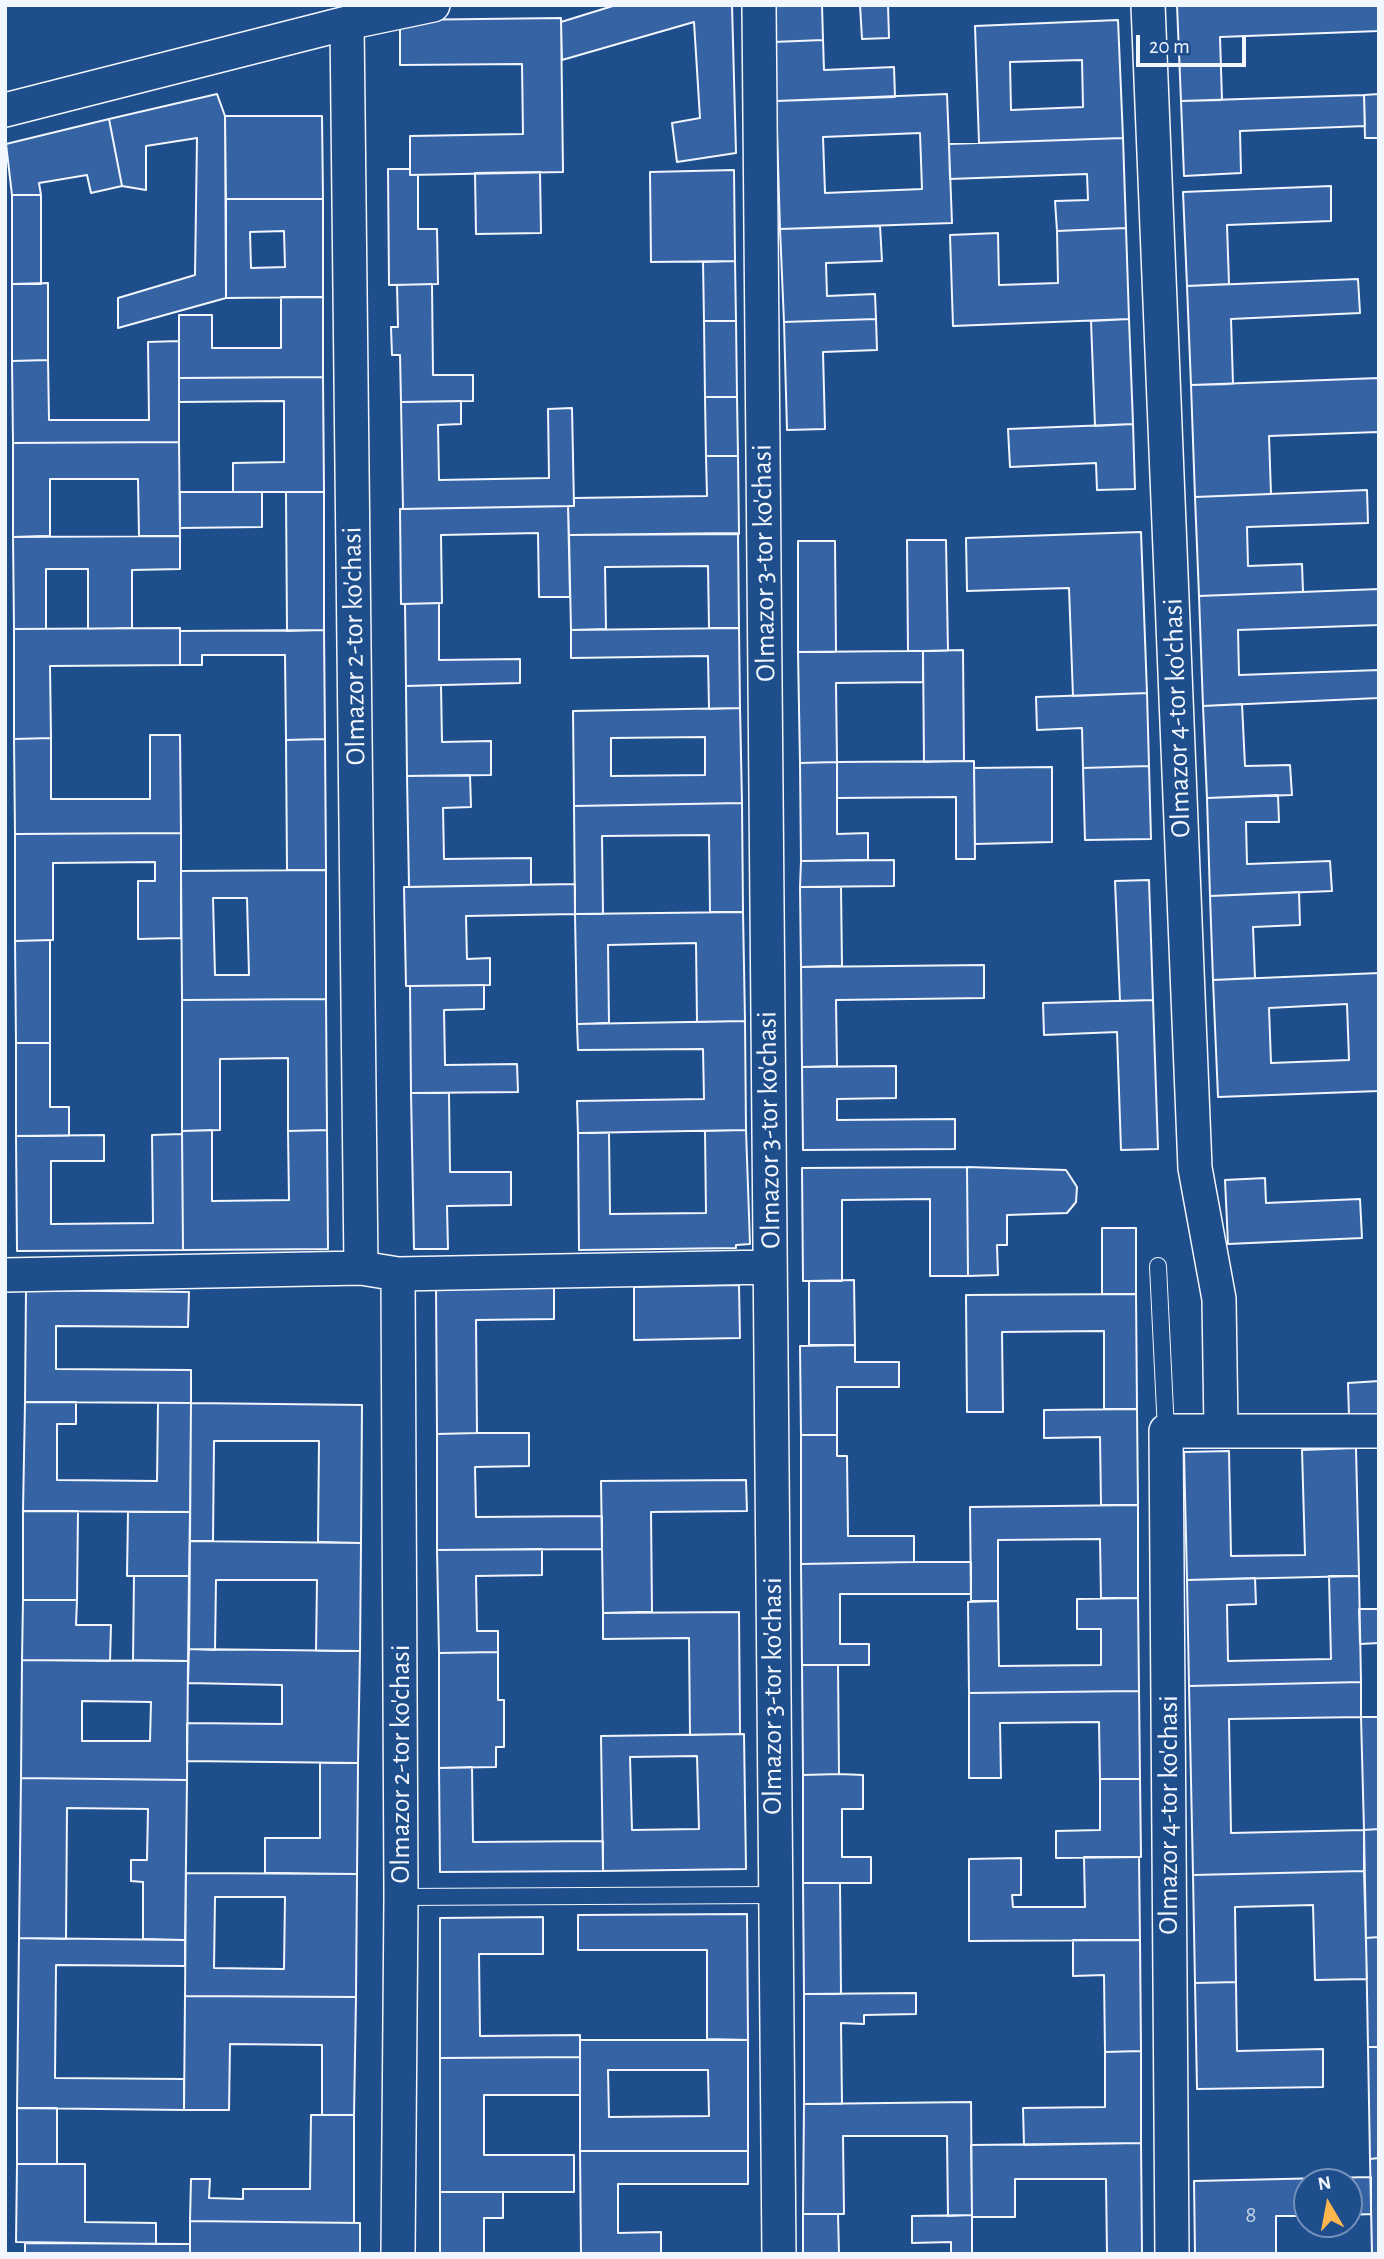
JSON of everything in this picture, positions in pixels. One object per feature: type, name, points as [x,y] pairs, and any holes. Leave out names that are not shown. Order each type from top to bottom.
[{"type":"street","points":[[5,110],[347,23],[433,5]]},
{"type":"street","name":"Olmazor 3-tor ko'chasi","points":[[759,5],[779,2254]]},
{"type":"street","name":"Olmazor 4-tor ko'chasi","points":[[1148,5],[1195,1168],[1219,1299],[1221,1430]]},
{"type":"street","name":"Olmazor 2-tor ko'chasi","points":[[347,23],[361,1268]]},
{"type":"street","points":[[5,1275],[361,1268],[398,1274],[770,1267]]},
{"type":"street","name":"Olmazor 2-tor ko'chasi","points":[[398,1274],[401,1897],[398,2254]]},
{"type":"street","points":[[1166,1431],[1379,1431]]},
{"type":"street","name":"Olmazor 4-tor ko'chasi","points":[[1166,1431],[1172,2254]]},
{"type":"lane","points":[[1158,1266],[1166,1431]]},
{"type":"lane","points":[[401,1897],[775,1895]]},
{"type":"building","points":[[616,5],[732,5],[736,153],[677,162],[672,123],[700,118],[694,22],[562,60],[561,22]]},
{"type":"building","points":[[772,5],[822,5],[823,40],[773,42]]},
{"type":"building","points":[[860,5],[888,5],[889,38],[862,39]]},
{"type":"building","points":[[1177,5],[1379,5],[1379,31],[1220,37],[1222,100],[1181,101]]},
{"type":"building","points":[[561,18],[563,172],[410,175],[410,136],[523,134],[522,64],[400,65],[400,20]]},
{"type":"building","points":[[1118,20],[1123,138],[979,143],[975,26]],"holes":[[[1082,60],[1083,107],[1011,110],[1010,62]]]},
{"type":"building","points":[[823,40],[824,70],[894,67],[895,97],[776,101],[773,42]]},
{"type":"building","points":[[217,94],[225,116],[226,298],[118,328],[118,298],[195,275],[197,138],[146,146],[146,190],[122,186],[109,119]]},
{"type":"building","points":[[947,94],[952,223],[780,229],[776,101]],"holes":[[[920,133],[922,189],[825,193],[823,137]]]},
{"type":"building","points":[[1379,94],[1379,138],[1365,138],[1364,95]]},
{"type":"building","points":[[1364,95],[1365,126],[1240,131],[1241,173],[1184,176],[1181,101]]},
{"type":"building","points":[[225,116],[322,116],[323,199],[226,199]]},
{"type":"building","points":[[109,119],[122,186],[91,193],[87,175],[39,183],[41,195],[12,195],[6,144]]},
{"type":"building","points":[[1123,138],[1126,228],[1057,231],[1055,201],[1088,200],[1087,174],[950,179],[949,144]]},
{"type":"building","points":[[388,169],[410,169],[410,175],[418,175],[418,229],[437,229],[438,284],[389,285]]},
{"type":"building","points":[[734,170],[735,261],[651,262],[650,172]]},
{"type":"building","points":[[540,172],[541,233],[476,234],[475,173]]},
{"type":"building","points":[[1331,186],[1331,221],[1227,225],[1229,284],[1187,286],[1183,192]]},
{"type":"building","points":[[12,195],[41,195],[41,284],[12,284]]},
{"type":"building","points":[[226,199],[323,199],[323,297],[226,298]],"holes":[[[284,231],[285,267],[251,268],[250,232]]]},
{"type":"building","points":[[880,226],[882,261],[826,263],[827,296],[875,294],[876,319],[784,322],[780,229]]},
{"type":"building","points":[[1126,228],[1129,319],[953,326],[950,235],[998,233],[999,285],[1058,283],[1057,231]]},
{"type":"building","points":[[735,261],[736,321],[704,321],[703,262]]},
{"type":"building","points":[[1358,279],[1360,313],[1231,319],[1233,384],[1191,385],[1187,286]]},
{"type":"building","points":[[48,283],[48,360],[12,361],[12,284]]},
{"type":"building","points":[[432,284],[433,375],[473,375],[473,401],[401,402],[400,355],[392,355],[391,327],[398,327],[397,285]]},
{"type":"building","points":[[281,297],[323,297],[323,377],[179,378],[179,315],[212,315],[212,348],[281,348]]},
{"type":"building","points":[[876,319],[877,350],[823,352],[825,429],[787,430],[784,322]]},
{"type":"building","points":[[1129,319],[1133,424],[1095,426],[1091,321]]},
{"type":"building","points":[[704,321],[736,321],[737,397],[705,397]]},
{"type":"building","points":[[179,341],[179,442],[13,443],[12,361],[48,360],[49,420],[149,420],[148,342]]},
{"type":"building","points":[[323,377],[324,492],[233,492],[233,463],[284,462],[284,401],[179,402],[179,378]]},
{"type":"building","points":[[1379,378],[1379,461],[1378,432],[1269,436],[1271,494],[1195,497],[1191,385]]},
{"type":"building","points":[[705,397],[737,397],[738,456],[706,456]]},
{"type":"building","points":[[461,401],[461,424],[438,425],[439,480],[549,478],[548,409],[572,408],[574,506],[403,509],[401,402]]},
{"type":"building","points":[[1133,424],[1135,489],[1097,490],[1096,463],[1010,467],[1008,429]]},
{"type":"building","points":[[179,442],[180,536],[139,536],[138,479],[50,479],[50,536],[13,537],[13,443]]},
{"type":"building","points":[[706,456],[738,456],[739,534],[569,535],[568,506],[574,506],[574,498],[707,496]]},
{"type":"building","points":[[1367,490],[1368,523],[1247,527],[1248,566],[1302,564],[1303,592],[1199,596],[1195,497]]},
{"type":"building","points":[[180,492],[262,492],[262,527],[180,528]]},
{"type":"building","points":[[286,492],[324,492],[324,630],[287,631]]},
{"type":"building","points":[[568,506],[570,597],[539,597],[538,533],[441,535],[442,603],[401,604],[400,509]]},
{"type":"building","points":[[1141,532],[1147,693],[1073,696],[1069,588],[967,591],[966,538]]},
{"type":"building","points":[[738,533],[739,628],[709,628],[708,566],[605,567],[606,629],[571,630],[569,535]]},
{"type":"building","points":[[180,536],[180,569],[132,570],[132,628],[88,629],[88,569],[46,569],[46,629],[14,629],[13,537]]},
{"type":"building","points":[[907,540],[946,540],[948,651],[908,651]]},
{"type":"building","points":[[798,541],[835,541],[836,652],[798,652]]},
{"type":"building","points":[[1379,589],[1379,625],[1238,630],[1239,675],[1379,670],[1379,698],[1203,706],[1199,596]]},
{"type":"building","points":[[439,603],[439,660],[520,659],[520,683],[406,686],[405,604]]},
{"type":"building","points":[[180,628],[180,665],[50,666],[51,738],[14,739],[14,629]]},
{"type":"building","points":[[739,628],[740,708],[709,709],[708,656],[571,658],[571,630]]},
{"type":"building","points":[[324,630],[325,739],[286,740],[285,655],[202,655],[202,665],[180,665],[180,631]]},
{"type":"building","points":[[963,650],[964,761],[924,762],[923,651]]},
{"type":"building","points":[[923,651],[923,682],[836,683],[837,762],[800,763],[798,652]]},
{"type":"building","points":[[441,685],[442,742],[491,741],[491,775],[407,776],[406,686]]},
{"type":"building","points":[[1147,693],[1149,766],[1083,768],[1082,728],[1037,730],[1036,697]]},
{"type":"building","points":[[1242,704],[1245,766],[1290,765],[1292,795],[1207,798],[1203,706]]},
{"type":"building","points":[[740,708],[742,803],[574,806],[573,711]],"holes":[[[705,737],[705,775],[611,776],[611,738]]]},
{"type":"building","points":[[150,735],[180,735],[181,833],[15,834],[14,739],[51,738],[51,799],[150,799]]},
{"type":"building","points":[[325,739],[326,870],[287,870],[286,740]]},
{"type":"building","points":[[974,761],[975,859],[956,859],[956,797],[837,798],[837,762]]},
{"type":"building","points":[[837,762],[837,834],[868,833],[868,860],[801,861],[800,763]]},
{"type":"building","points":[[1149,766],[1151,839],[1085,840],[1083,768]]},
{"type":"building","points":[[1052,767],[1052,842],[975,844],[974,768]]},
{"type":"building","points":[[470,775],[471,807],[443,808],[444,859],[531,858],[531,885],[409,887],[407,776]]},
{"type":"building","points":[[1278,795],[1279,822],[1246,822],[1247,864],[1330,861],[1332,891],[1210,896],[1207,798]]},
{"type":"building","points":[[742,803],[743,912],[710,912],[709,835],[602,836],[603,914],[575,914],[574,806]]},
{"type":"building","points":[[181,833],[181,938],[138,939],[138,881],[155,881],[155,862],[53,863],[53,940],[15,941],[15,834]]},
{"type":"building","points":[[894,860],[894,886],[800,887],[801,861]]},
{"type":"building","points":[[326,870],[326,999],[182,1000],[181,871]],"holes":[[[213,898],[247,898],[249,975],[215,975]]]},
{"type":"building","points":[[1149,880],[1153,1000],[1120,1001],[1115,881]]},
{"type":"building","points":[[575,884],[575,914],[466,916],[467,959],[490,958],[490,985],[406,986],[404,887]]},
{"type":"building","points":[[800,887],[841,887],[842,966],[801,967]]},
{"type":"building","points":[[1299,892],[1300,925],[1253,927],[1255,978],[1213,980],[1210,896]]},
{"type":"building","points":[[743,912],[745,1021],[697,1022],[696,943],[608,945],[609,1023],[577,1024],[575,914]]},
{"type":"building","points":[[50,940],[50,1043],[16,1043],[15,941]]},
{"type":"building","points":[[984,965],[984,998],[836,1000],[837,1066],[802,1067],[801,967]]},
{"type":"building","points":[[1379,973],[1379,1091],[1218,1097],[1213,980]],"holes":[[[1347,1004],[1349,1060],[1271,1063],[1269,1008]]]},
{"type":"building","points":[[484,985],[484,1009],[444,1010],[445,1065],[517,1064],[518,1092],[411,1093],[410,986]]},
{"type":"building","points":[[326,999],[327,1130],[288,1131],[288,1058],[220,1059],[220,1130],[182,1131],[182,1000]]},
{"type":"building","points":[[1153,1000],[1158,1149],[1121,1150],[1117,1032],[1044,1035],[1043,1003]]},
{"type":"building","points":[[745,1021],[746,1130],[578,1133],[577,1101],[704,1099],[703,1049],[578,1050],[577,1024]]},
{"type":"building","points":[[16,1043],[50,1043],[50,1107],[69,1107],[69,1136],[16,1136]]},
{"type":"building","points":[[896,1066],[896,1098],[837,1099],[837,1120],[955,1119],[955,1149],[803,1150],[802,1067]]},
{"type":"building","points":[[411,1093],[449,1093],[450,1172],[511,1172],[511,1205],[447,1206],[448,1249],[414,1249]]},
{"type":"building","points":[[212,1130],[212,1201],[289,1200],[288,1131],[327,1130],[328,1249],[183,1250],[182,1131]]},
{"type":"building","points":[[746,1130],[750,1244],[736,1245],[736,1248],[579,1250],[578,1133],[609,1133],[610,1214],[706,1213],[705,1131]]},
{"type":"building","points":[[182,1134],[183,1250],[17,1251],[16,1136],[104,1135],[104,1161],[51,1161],[51,1224],[153,1223],[152,1135]]},
{"type":"building","points":[[967,1167],[1066,1170],[1077,1187],[1076,1202],[1067,1213],[1007,1215],[1007,1245],[997,1245],[998,1275],[968,1276]]},
{"type":"building","points":[[967,1167],[968,1276],[930,1276],[930,1199],[842,1200],[842,1281],[803,1281],[802,1168]]},
{"type":"building","points":[[1265,1178],[1266,1203],[1360,1199],[1362,1238],[1228,1244],[1225,1180]]},
{"type":"building","points":[[1102,1228],[1136,1228],[1136,1294],[1102,1294]]},
{"type":"building","points":[[854,1280],[855,1345],[809,1345],[809,1281]]},
{"type":"building","points":[[554,1283],[554,1319],[476,1320],[477,1433],[437,1434],[436,1284]]},
{"type":"building","points":[[739,1285],[740,1338],[634,1340],[634,1287]]},
{"type":"building","points":[[26,1290],[189,1292],[188,1327],[56,1326],[56,1369],[191,1370],[191,1403],[25,1402]]},
{"type":"building","points":[[1136,1294],[1137,1409],[1104,1409],[1104,1331],[1002,1332],[1003,1412],[967,1412],[966,1295]]},
{"type":"building","points":[[855,1345],[855,1362],[899,1362],[899,1387],[837,1387],[837,1435],[801,1435],[800,1346]]},
{"type":"building","points":[[1379,1381],[1379,1414],[1349,1416],[1348,1383]]},
{"type":"building","points":[[25,1402],[76,1402],[76,1424],[57,1424],[57,1480],[157,1481],[158,1403],[191,1403],[190,1512],[23,1511]]},
{"type":"building","points":[[191,1403],[362,1405],[361,1543],[318,1542],[319,1441],[214,1441],[213,1541],[190,1541]]},
{"type":"building","points":[[1137,1409],[1138,1505],[1101,1505],[1100,1437],[1044,1438],[1044,1410]]},
{"type":"building","points":[[529,1433],[529,1466],[475,1467],[476,1517],[602,1516],[602,1549],[437,1550],[437,1434]]},
{"type":"building","points":[[801,1435],[837,1435],[837,1456],[847,1456],[848,1536],[914,1536],[914,1562],[801,1564]]},
{"type":"building","points":[[1356,1448],[1359,1576],[1187,1580],[1184,1452],[1229,1451],[1231,1556],[1305,1555],[1302,1450]]},
{"type":"building","points":[[746,1480],[747,1511],[651,1512],[652,1612],[603,1613],[601,1481]]},
{"type":"building","points":[[1138,1505],[1138,1598],[1101,1598],[1100,1539],[998,1540],[998,1601],[971,1601],[970,1507]]},
{"type":"building","points":[[23,1511],[78,1511],[77,1600],[23,1600]]},
{"type":"building","points":[[128,1512],[190,1512],[189,1576],[127,1576]]},
{"type":"building","points":[[190,1541],[361,1543],[360,1651],[316,1651],[317,1580],[216,1580],[215,1650],[189,1649]]},
{"type":"building","points":[[542,1549],[542,1575],[476,1576],[477,1631],[498,1631],[498,1652],[439,1653],[437,1550]]},
{"type":"building","points":[[971,1562],[971,1594],[840,1594],[840,1644],[869,1644],[869,1665],[802,1665],[801,1564]]},
{"type":"building","points":[[134,1576],[189,1576],[188,1661],[133,1660]]},
{"type":"building","points":[[1329,1576],[1359,1576],[1361,1682],[1189,1686],[1187,1580],[1255,1578],[1256,1604],[1227,1605],[1228,1661],[1331,1659]]},
{"type":"building","points":[[1138,1598],[1139,1691],[969,1693],[968,1602],[998,1601],[999,1666],[1101,1665],[1101,1629],[1077,1629],[1077,1599]]},
{"type":"building","points":[[23,1600],[77,1600],[76,1625],[111,1625],[110,1661],[22,1660]]},
{"type":"building","points":[[1359,1609],[1379,1609],[1379,1643],[1360,1644]]},
{"type":"building","points":[[739,1612],[740,1734],[690,1735],[689,1638],[603,1639],[603,1613]]},
{"type":"building","points":[[189,1649],[360,1651],[358,1763],[187,1761],[187,1723],[282,1724],[282,1685],[188,1683]]},
{"type":"building","points":[[498,1652],[498,1700],[504,1700],[504,1747],[496,1747],[496,1767],[439,1768],[439,1653]]},
{"type":"building","points":[[22,1660],[188,1661],[187,1780],[21,1778]],"holes":[[[82,1701],[151,1702],[150,1741],[82,1741]]]},
{"type":"building","points":[[802,1665],[838,1665],[839,1774],[803,1775]]},
{"type":"building","points":[[1361,1682],[1361,1717],[1229,1719],[1231,1833],[1364,1830],[1364,1871],[1193,1875],[1189,1686]]},
{"type":"building","points":[[1139,1691],[1140,1779],[1100,1779],[1099,1722],[1000,1723],[1001,1778],[969,1778],[969,1693]]},
{"type":"building","points":[[1361,1717],[1379,1717],[1379,1829],[1364,1830]]},
{"type":"building","points":[[744,1734],[746,1869],[603,1871],[601,1736]],"holes":[[[697,1756],[699,1829],[632,1830],[630,1757]]]},
{"type":"building","points":[[320,1763],[358,1763],[357,1874],[265,1873],[265,1838],[320,1838]]},
{"type":"building","points":[[472,1767],[473,1842],[603,1841],[603,1871],[440,1872],[439,1768]]},
{"type":"building","points":[[803,1775],[863,1775],[863,1809],[842,1809],[842,1857],[871,1857],[871,1883],[803,1883]]},
{"type":"building","points":[[21,1778],[187,1780],[185,1940],[143,1939],[143,1882],[131,1881],[131,1860],[147,1860],[148,1809],[67,1808],[66,1939],[19,1938]]},
{"type":"building","points":[[1100,1779],[1140,1779],[1141,1857],[1056,1858],[1056,1831],[1100,1830]]},
{"type":"building","points":[[1379,1829],[1379,1937],[1366,1938],[1364,1830]]},
{"type":"building","points":[[1084,1857],[1139,1857],[1140,1940],[969,1941],[969,1859],[1021,1858],[1021,1895],[1012,1895],[1013,1907],[1085,1907]]},
{"type":"building","points":[[1364,1871],[1367,1979],[1315,1980],[1313,1905],[1235,1907],[1236,1982],[1195,1983],[1193,1875]]},
{"type":"building","points":[[186,1873],[357,1874],[356,1997],[185,1996]],"holes":[[[215,1897],[285,1897],[284,1969],[214,1968]]]},
{"type":"building","points":[[803,1883],[840,1883],[841,1994],[804,1994]]},
{"type":"building","points":[[747,1914],[748,2040],[707,2039],[707,1950],[578,1950],[578,1915]]},
{"type":"building","points":[[543,1917],[543,1954],[479,1954],[480,2036],[580,2035],[580,2057],[440,2058],[440,1918]]},
{"type":"building","points":[[1379,1937],[1379,2047],[1368,2047],[1366,1938]]},
{"type":"building","points":[[19,1938],[185,1940],[185,1966],[56,1965],[55,2078],[184,2079],[184,2110],[17,2108]]},
{"type":"building","points":[[1073,1940],[1140,1940],[1141,2051],[1105,2052],[1104,1975],[1073,1976]]},
{"type":"building","points":[[1236,1982],[1237,2051],[1323,2049],[1323,2087],[1197,2089],[1195,1983]]},
{"type":"building","points":[[916,1993],[916,2014],[864,2015],[864,2024],[841,2023],[842,2104],[804,2104],[804,1994]]},
{"type":"building","points":[[185,1996],[356,1997],[354,2115],[322,2115],[322,2045],[230,2044],[229,2110],[184,2110]]},
{"type":"building","points":[[580,2040],[748,2040],[748,2151],[580,2151]],"holes":[[[608,2070],[708,2070],[709,2116],[609,2117]]]},
{"type":"building","points":[[1368,2047],[1379,2047],[1379,2158],[1370,2159]]},
{"type":"building","points":[[1141,2051],[1141,2143],[1024,2145],[1023,2108],[1105,2107],[1105,2052]]},
{"type":"building","points":[[580,2057],[580,2095],[484,2095],[484,2155],[574,2155],[574,2192],[440,2192],[440,2058]]},
{"type":"building","points":[[971,2102],[972,2215],[948,2216],[947,2136],[843,2136],[844,2214],[803,2214],[804,2104]]},
{"type":"building","points":[[17,2108],[57,2108],[57,2164],[17,2164]]},
{"type":"building","points":[[311,2115],[354,2115],[354,2223],[190,2221],[191,2179],[210,2179],[209,2198],[243,2199],[243,2189],[310,2189]]},
{"type":"building","points":[[1141,2143],[1142,2254],[1107,2254],[1106,2179],[1015,2179],[1015,2217],[972,2217],[971,2145]]},
{"type":"building","points":[[580,2151],[748,2151],[748,2184],[618,2184],[618,2233],[661,2232],[661,2254],[581,2254]]},
{"type":"building","points":[[1379,2158],[1379,2254],[1372,2254],[1370,2159]]},
{"type":"building","points":[[17,2164],[85,2164],[85,2222],[156,2223],[156,2244],[16,2242]]},
{"type":"building","points":[[1363,2177],[1371,2177],[1371,2214],[1363,2214]]},
{"type":"building","points":[[1293,2179],[1293,2216],[1276,2216],[1276,2254],[1195,2254],[1194,2181]]},
{"type":"building","points":[[440,2192],[503,2192],[503,2218],[484,2218],[484,2254],[440,2254]]},
{"type":"building","points":[[803,2214],[838,2214],[839,2254],[803,2254]]},
{"type":"building","points":[[972,2215],[972,2254],[951,2254],[951,2242],[912,2243],[912,2216]]},
{"type":"building","points":[[190,2221],[360,2223],[360,2254],[190,2254]]},
{"type":"building","points":[[25,2243],[190,2244],[190,2254],[25,2254]]}]
